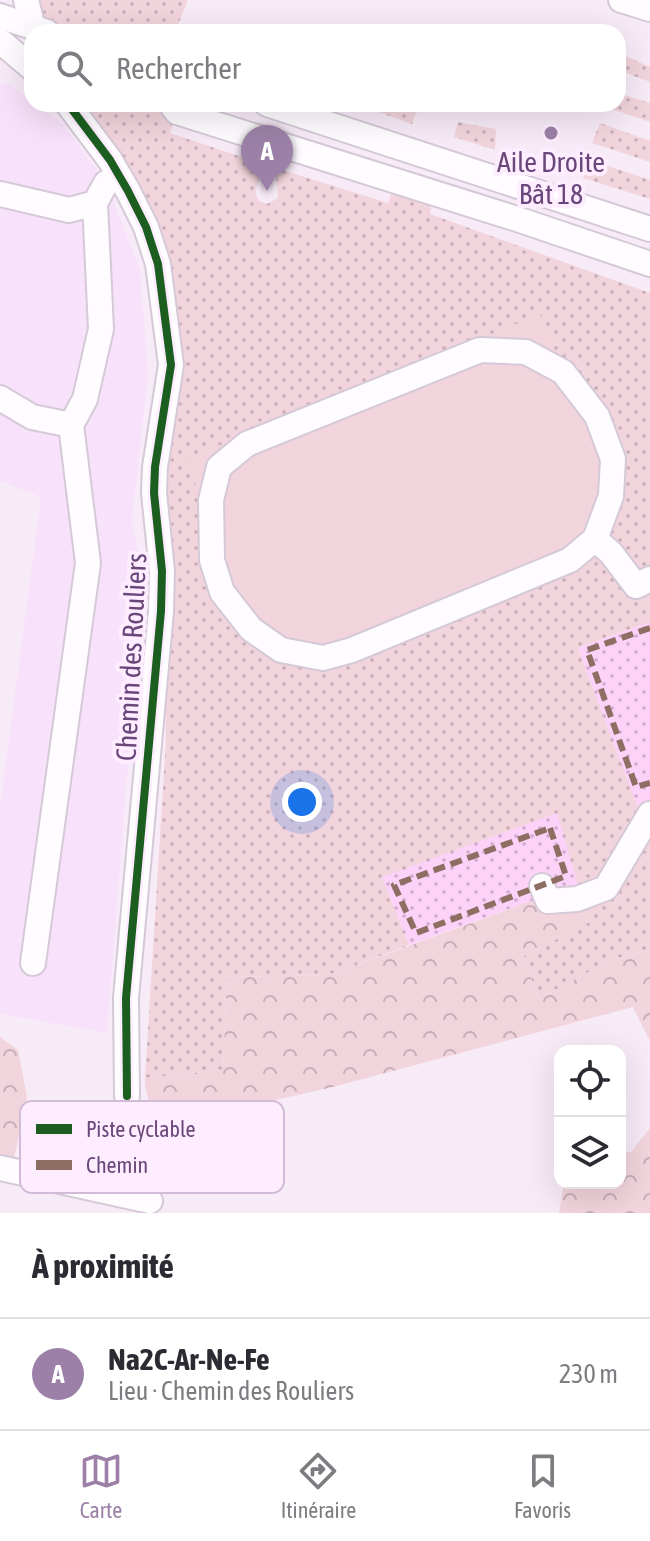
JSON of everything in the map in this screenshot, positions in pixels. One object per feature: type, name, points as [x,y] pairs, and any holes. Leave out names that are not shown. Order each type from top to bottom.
[{"type":"street","points":[[26,0],[37,24]]},
{"type":"street","points":[[621,0],[650,9]]},
{"type":"street","points":[[0,16],[24,24]]},
{"type":"street","points":[[0,41],[24,61]]},
{"type":"street","name":"Chemin des Rouliers","points":[[75,112],[120,177],[146,227],[158,264],[171,365],[155,467],[154,493],[162,571],[161,611],[126,998],[127,1096]]},
{"type":"street","points":[[177,112],[509,216],[650,264]]},
{"type":"street","points":[[292,112],[650,229]]},
{"type":"street","points":[[33,963],[88,563],[71,425],[85,399],[101,329],[95,203],[106,183],[120,177]]},
{"type":"street","points":[[0,194],[69,210],[95,203]]},
{"type":"street","points":[[480,350],[526,352],[563,372],[597,416],[613,459],[611,496],[595,539],[570,560],[352,650],[323,658],[281,650],[251,629],[222,592],[212,560],[211,500],[219,467],[247,444],[480,350]]},
{"type":"street","points":[[0,398],[32,417],[71,425]]},
{"type":"street","points":[[595,539],[611,553],[636,586],[650,579]]},
{"type":"street","points":[[542,886],[548,901],[577,899],[606,888],[650,814]]},
{"type":"street","points":[[0,1168],[20,1172]]},
{"type":"street","points":[[114,1193],[150,1201]]},
{"type":"shaded area","points":[[6,82],[24,95],[24,112],[47,112],[62,123],[106,183],[140,268],[148,375],[132,522],[143,575],[107,1033],[0,1014],[0,806],[41,497],[0,481],[0,85]]},
{"type":"green space","points":[[33,0],[188,0],[178,24],[54,24],[40,19]]},
{"type":"green space","points":[[626,56],[650,67],[650,82],[626,73]]},
{"type":"green space","points":[[626,96],[650,103],[650,122],[621,112],[626,112]]},
{"type":"green space","points":[[72,112],[177,112],[170,133],[260,163],[255,192],[259,201],[267,204],[278,198],[276,168],[388,203],[393,189],[432,202],[430,214],[650,293],[650,622],[578,648],[637,805],[650,801],[650,949],[609,961],[538,999],[524,956],[591,921],[382,877],[409,945],[329,975],[227,977],[223,1070],[145,1078],[166,739],[162,571],[171,365],[158,264]]},
{"type":"green space","points":[[379,112],[416,112],[412,124]]},
{"type":"green space","points":[[458,122],[496,129],[495,150],[454,137]]},
{"type":"green space","points":[[600,123],[650,141],[650,162],[592,143]]},
{"type":"green space","points":[[588,159],[650,180],[650,199],[583,178]]},
{"type":"green space","points":[[540,314],[554,349],[580,376],[610,422],[597,547],[298,665],[209,588],[200,553],[200,497],[186,459]]},
{"type":"green space","points":[[578,884],[575,895],[592,921],[524,956],[538,999],[609,961],[650,949],[650,1041],[633,1007],[271,1101],[150,1101],[148,1098],[145,1078],[223,1070],[227,977],[329,975]]},
{"type":"green space","points":[[0,1037],[18,1050],[27,1097],[26,1101],[20,1101],[20,1130],[14,1158],[0,1154]]},
{"type":"green space","points":[[650,1128],[650,1213],[559,1213],[563,1189],[626,1189],[626,1152],[631,1152]]},
{"type":"sand","points":[[650,622],[650,801],[637,806],[578,648]]},
{"type":"sand","points":[[557,813],[578,884],[409,945],[382,877]]},
{"type":"marked path","points":[[650,628],[587,650],[636,787],[650,783]]},
{"type":"marked path","points":[[550,828],[566,876],[416,933],[394,885],[550,828]]},
{"type":"cycle path","points":[[74,112],[110,160],[146,227],[158,264],[171,365],[155,467],[154,493],[162,571],[161,611],[126,998],[127,1096]]},
{"type":"place","name":"Aile Droite Bât 18","points":[[551,133]]},
{"type":"place","name":"Na2C-Ar-Ne-Fe","points":[[267,191]]}]
